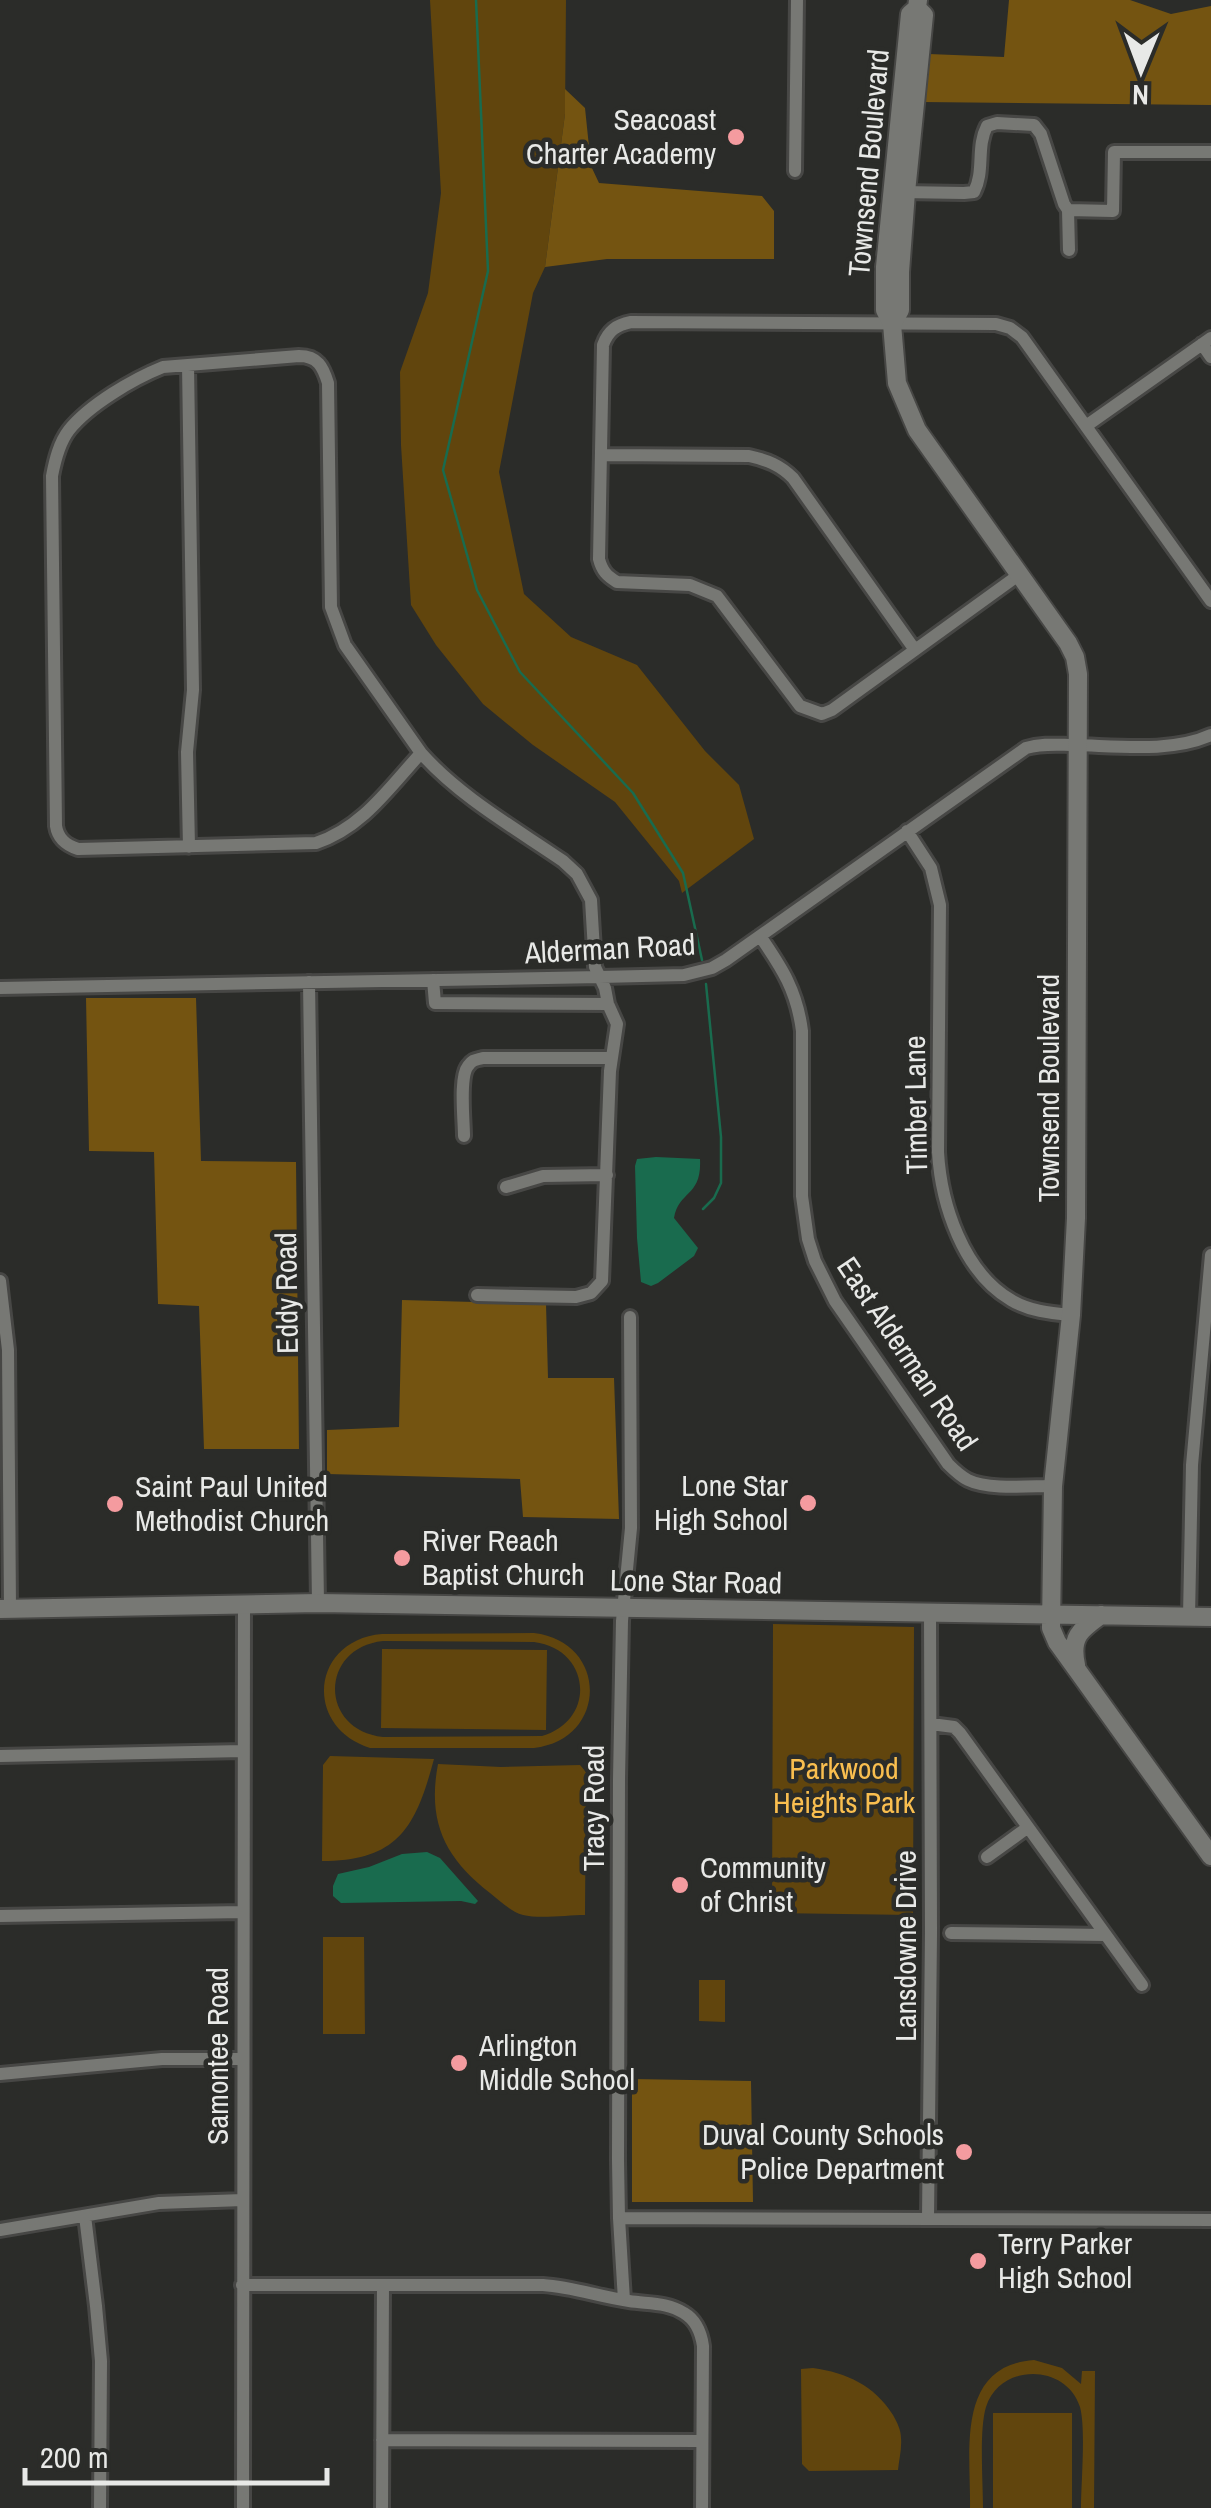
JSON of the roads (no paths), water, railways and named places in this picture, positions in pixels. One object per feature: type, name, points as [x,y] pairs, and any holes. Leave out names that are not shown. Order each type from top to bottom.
[{"type":"street","points":[[795,171],[797,0]]},
{"type":"street","name":"Townsend Boulevard","points":[[917,4],[910,14],[898,192],[885,267],[885,310],[892,324],[897,383],[916,430],[1059,628],[1075,657],[1079,691],[1076,1218],[1071,1316],[1053,1486],[1051,1628],[1057,1642],[1211,1856]]},
{"type":"street","points":[[898,192],[974,192],[980,180],[982,135],[987,126],[1034,125],[1041,134],[1068,210],[1069,250]]},
{"type":"street","points":[[1068,210],[1113,211],[1114,152],[1211,152]]},
{"type":"street","points":[[1020,574],[832,710],[822,714],[800,706],[717,596],[690,584],[617,582],[608,577],[599,558],[606,336],[612,329],[631,322],[996,324],[1010,328],[1022,337],[1211,601]]},
{"type":"street","points":[[1086,426],[1207,341],[1211,357]]},
{"type":"street","points":[[421,753],[362,819],[334,838],[316,843],[78,849],[67,845],[56,826],[52,476],[68,431],[102,402],[142,376],[163,368],[300,356],[316,359],[323,368],[329,396],[331,607],[345,645],[421,753],[451,782],[564,862],[577,874],[591,900],[594,967],[617,1024],[612,1058],[602,1281],[596,1289],[576,1297],[477,1295]]},
{"type":"street","points":[[188,366],[193,690],[187,752],[189,847]]},
{"type":"street","points":[[602,455],[749,456],[783,468],[916,650]]},
{"type":"street","name":"Alderman Road","points":[[0,988],[698,973],[760,936],[1026,748],[1169,746],[1211,736]]},
{"type":"street","name":"Timber Lane","points":[[907,831],[932,868],[940,905],[938,1152],[952,1225],[980,1271],[1009,1300],[1071,1316]]},
{"type":"street","name":"East Alderman Road","points":[[760,936],[782,967],[799,1010],[802,1196],[812,1250],[825,1283],[957,1473],[981,1484],[1053,1486]]},
{"type":"street","points":[[433,980],[434,1003],[607,999]]},
{"type":"street","name":"Eddy Road","points":[[309,982],[318,1603]]},
{"type":"street","points":[[464,1136],[464,1076],[474,1060],[612,1058]]},
{"type":"street","points":[[506,1187],[544,1176],[607,1176]]},
{"type":"street","points":[[1189,1617],[1192,1465],[1211,1255]]},
{"type":"street","points":[[0,1281],[8,1350],[5,1608]]},
{"type":"street","name":"Tracy Road","points":[[624,2300],[619,2218],[619,1779],[623,1608],[631,1528],[630,1317]]},
{"type":"street","name":"Lone Star Road","points":[[5,1608],[318,1603],[1211,1617]]},
{"type":"street","name":"Samontee Road","points":[[242,2508],[244,1604]]},
{"type":"street","name":"Lansdowne Drive","points":[[928,2219],[930,1613]]},
{"type":"street","points":[[1077,1670],[1073,1650],[1078,1635],[1101,1614]]},
{"type":"street","points":[[931,1724],[954,1727],[960,1733],[1142,1984]]},
{"type":"street","points":[[0,1756],[243,1751]]},
{"type":"street","points":[[988,1857],[1026,1828]]},
{"type":"street","points":[[0,1916],[244,1912]]},
{"type":"street","points":[[950,1932],[1106,1935]]},
{"type":"street","points":[[0,2074],[162,2059],[242,2059]]},
{"type":"street","points":[[0,2230],[159,2203],[243,2200]]},
{"type":"street","points":[[85,2216],[100,2361],[100,2508]]},
{"type":"street","points":[[619,2218],[1211,2220]]},
{"type":"street","points":[[242,2285],[563,2286],[672,2306],[692,2319],[702,2337],[702,2508]]},
{"type":"street","points":[[382,2508],[383,2285]]},
{"type":"street","points":[[382,2440],[702,2441]]},
{"type":"waterway","points":[[476,0],[488,271],[443,470],[477,590],[520,672],[633,793],[683,873],[702,960]]},
{"type":"waterway","points":[[703,1209],[721,1183],[721,1137],[706,984]]},
{"type":"place","name":"Seacoast Charter Academy","points":[[736,137]]},
{"type":"place","name":"Lone Star High School","points":[[808,1503]]},
{"type":"place","name":"Saint Paul United Methodist Church","points":[[115,1504]]},
{"type":"place","name":"River Reach Baptist Church","points":[[402,1558]]},
{"type":"place","name":"Community of Christ","points":[[680,1885]]},
{"type":"place","name":"Arlington Middle School","points":[[459,2063]]},
{"type":"place","name":"Duval County Schools Police Department","points":[[964,2152]]},
{"type":"place","name":"Terry Parker High School","points":[[978,2261]]},
{"type":"park label","name":"Parkwood Heights Park","points":[[844,1786]]}]
